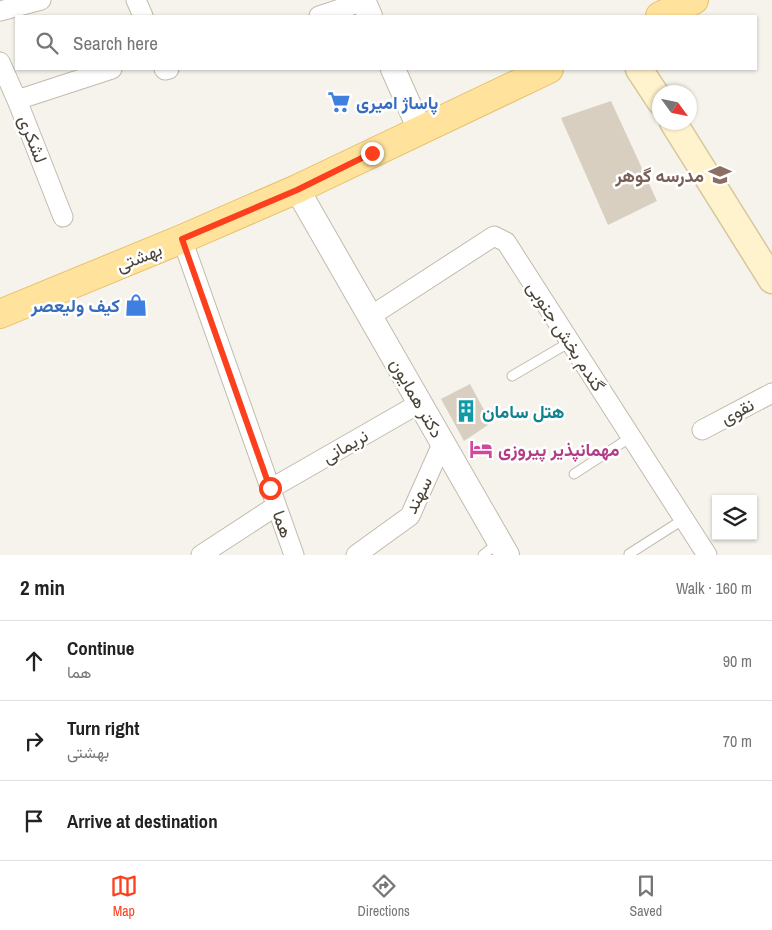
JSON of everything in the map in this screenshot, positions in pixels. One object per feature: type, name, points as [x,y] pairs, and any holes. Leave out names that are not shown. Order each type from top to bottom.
[{"type":"main road","points":[[662,15],[694,0]]},
{"type":"main road","name":"بهشتی","points":[[0,314],[297,190],[547,70]]},
{"type":"main road","points":[[640,70],[652,89]]},
{"type":"main road","points":[[678,130],[772,280]]},
{"type":"main road","points":[[0,333],[28,302]]},
{"type":"street","points":[[0,10],[41,0]]},
{"type":"street","points":[[136,0],[143,15]]},
{"type":"street","points":[[324,15],[366,6]]},
{"type":"street","name":"لشکری","points":[[0,62],[18,100],[63,217]]},
{"type":"street","points":[[18,100],[109,70]]},
{"type":"street","points":[[393,70],[420,130]]},
{"type":"street","name":"دکتر همایون","points":[[297,190],[443,442],[497,550]]},
{"type":"street","name":"گندم بخش جنوبی","points":[[380,310],[494,236],[506,242],[707,555]]},
{"type":"street","name":"هما","points":[[182,239],[294,555]]},
{"type":"street","name":"نقوی","points":[[702,430],[772,393]]},
{"type":"street","name":"نریمانی","points":[[201,555],[273,497],[420,403]]},
{"type":"street","name":"سهند","points":[[356,555],[410,516],[443,442]]},
{"type":"lane","points":[[512,376],[570,342]]},
{"type":"lane","points":[[574,474],[631,438]]},
{"type":"lane","points":[[629,554],[684,519]]},
{"type":"building","points":[[611,101],[657,201],[608,225],[561,118]]},
{"type":"building","name":"هتل سامان","points":[[470,384],[491,423],[464,441],[441,399]]},
{"type":"place","name":"پاساژ امیری","points":[[339,102]]},
{"type":"place","name":"مدرسه گوهر","points":[[720,175]]},
{"type":"place","name":"کیف ولیعصر","points":[[136,305]]},
{"type":"place","name":"هتل سامان","points":[[466,411]]},
{"type":"place","name":"مهمانپذیر پیروزی","points":[[481,449]]},
{"type":"route","points":[[270,488],[182,239],[297,190],[372,153]]}]
